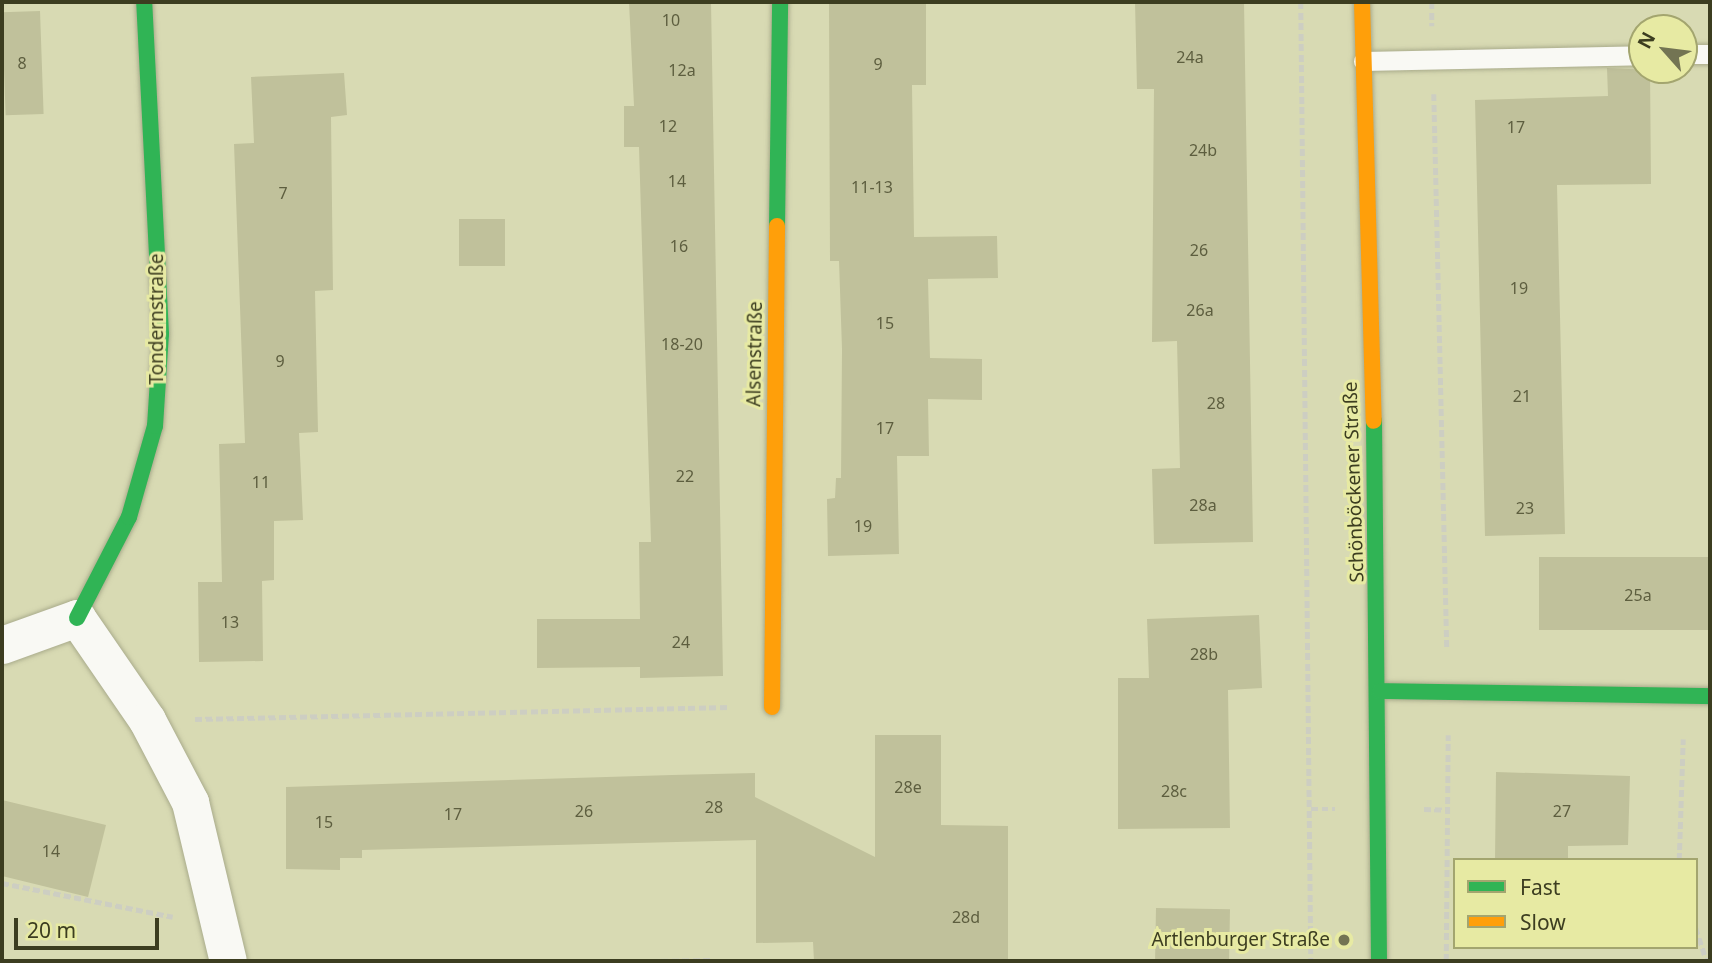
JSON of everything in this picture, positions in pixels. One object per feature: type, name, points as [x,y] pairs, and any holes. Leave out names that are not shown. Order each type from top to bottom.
[{"type":"street","name":"Tondernstraße","points":[[77,618],[129,517],[155,426],[161,334],[144,2]]},
{"type":"street","name":"Alsenstraße","points":[[772,706],[780,2]]},
{"type":"street","name":"Schönböckener Straße","points":[[1362,2],[1380,691],[1379,961]]},
{"type":"street","points":[[2,645],[77,618],[147,720],[190,802],[225,944]]},
{"type":"street","points":[[1380,691],[1710,696]]},
{"type":"lane","points":[[1363,61],[1628,55]]},
{"type":"path","points":[[1301,2],[1311,961]]},
{"type":"path","points":[[1432,2],[1448,692],[1446,961]]},
{"type":"path","points":[[1679,858],[1685,696]]},
{"type":"path","points":[[147,720],[772,706]]},
{"type":"path","points":[[2,883],[225,944]]},
{"type":"path","points":[[1698,934],[1707,961]]},
{"type":"path","points":[[651,961],[710,960]]},
{"type":"building","points":[[629,2],[711,2],[723,676],[640,678],[640,667],[537,668],[537,619],[640,619],[639,542],[651,542],[639,147],[624,147],[624,106],[634,106]]},
{"type":"building","points":[[829,2],[926,2],[926,85],[912,85],[914,237],[997,236],[998,278],[928,279],[930,358],[982,359],[982,400],[928,399],[929,456],[897,456],[899,554],[828,556],[827,499],[835,498],[836,478],[841,478],[842,349],[839,261],[830,261]]},
{"type":"building","points":[[1135,2],[1244,2],[1253,542],[1154,544],[1152,469],[1180,468],[1177,341],[1152,342],[1154,89],[1137,89]]},
{"type":"building","points":[[40,11],[44,114],[6,115],[2,12]]},
{"type":"building","points":[[1607,68],[1628,69],[1628,84],[1650,84],[1651,184],[1557,185],[1565,534],[1485,536],[1475,100],[1608,96]]},
{"type":"building","points":[[344,73],[347,115],[331,117],[333,290],[315,291],[318,432],[299,433],[303,520],[274,521],[274,580],[262,581],[263,661],[199,662],[198,582],[222,582],[219,444],[245,443],[234,144],[254,143],[251,77]]},
{"type":"building","points":[[459,219],[505,219],[505,266],[459,266]]},
{"type":"building","points":[[1539,557],[1710,557],[1710,630],[1539,630]]},
{"type":"building","points":[[1259,615],[1262,688],[1228,690],[1230,828],[1118,829],[1118,678],[1149,678],[1147,619]]},
{"type":"building","points":[[875,735],[941,735],[941,825],[1008,826],[1008,961],[814,961],[813,942],[756,943],[756,840],[362,850],[362,858],[340,858],[340,870],[286,869],[286,787],[755,773],[755,797],[875,857]]},
{"type":"building","points":[[1496,772],[1630,776],[1628,845],[1568,846],[1568,858],[1495,858]]},
{"type":"building","points":[[2,800],[106,825],[88,897],[2,876]]},
{"type":"building","points":[[1156,908],[1230,909],[1229,961],[1155,961]]},
{"type":"traffic: fast","points":[[77,618],[129,517],[155,426],[161,334],[144,2]]},
{"type":"traffic: fast","points":[[777,226],[780,2]]},
{"type":"traffic: fast","points":[[1374,421],[1379,961]]},
{"type":"traffic: fast","points":[[1380,691],[1710,696]]},
{"type":"traffic: slow","points":[[1362,2],[1374,421]]},
{"type":"traffic: slow","points":[[772,707],[777,226]]},
{"type":"place","name":"Artlenburger Straße","points":[[1344,940]]}]
